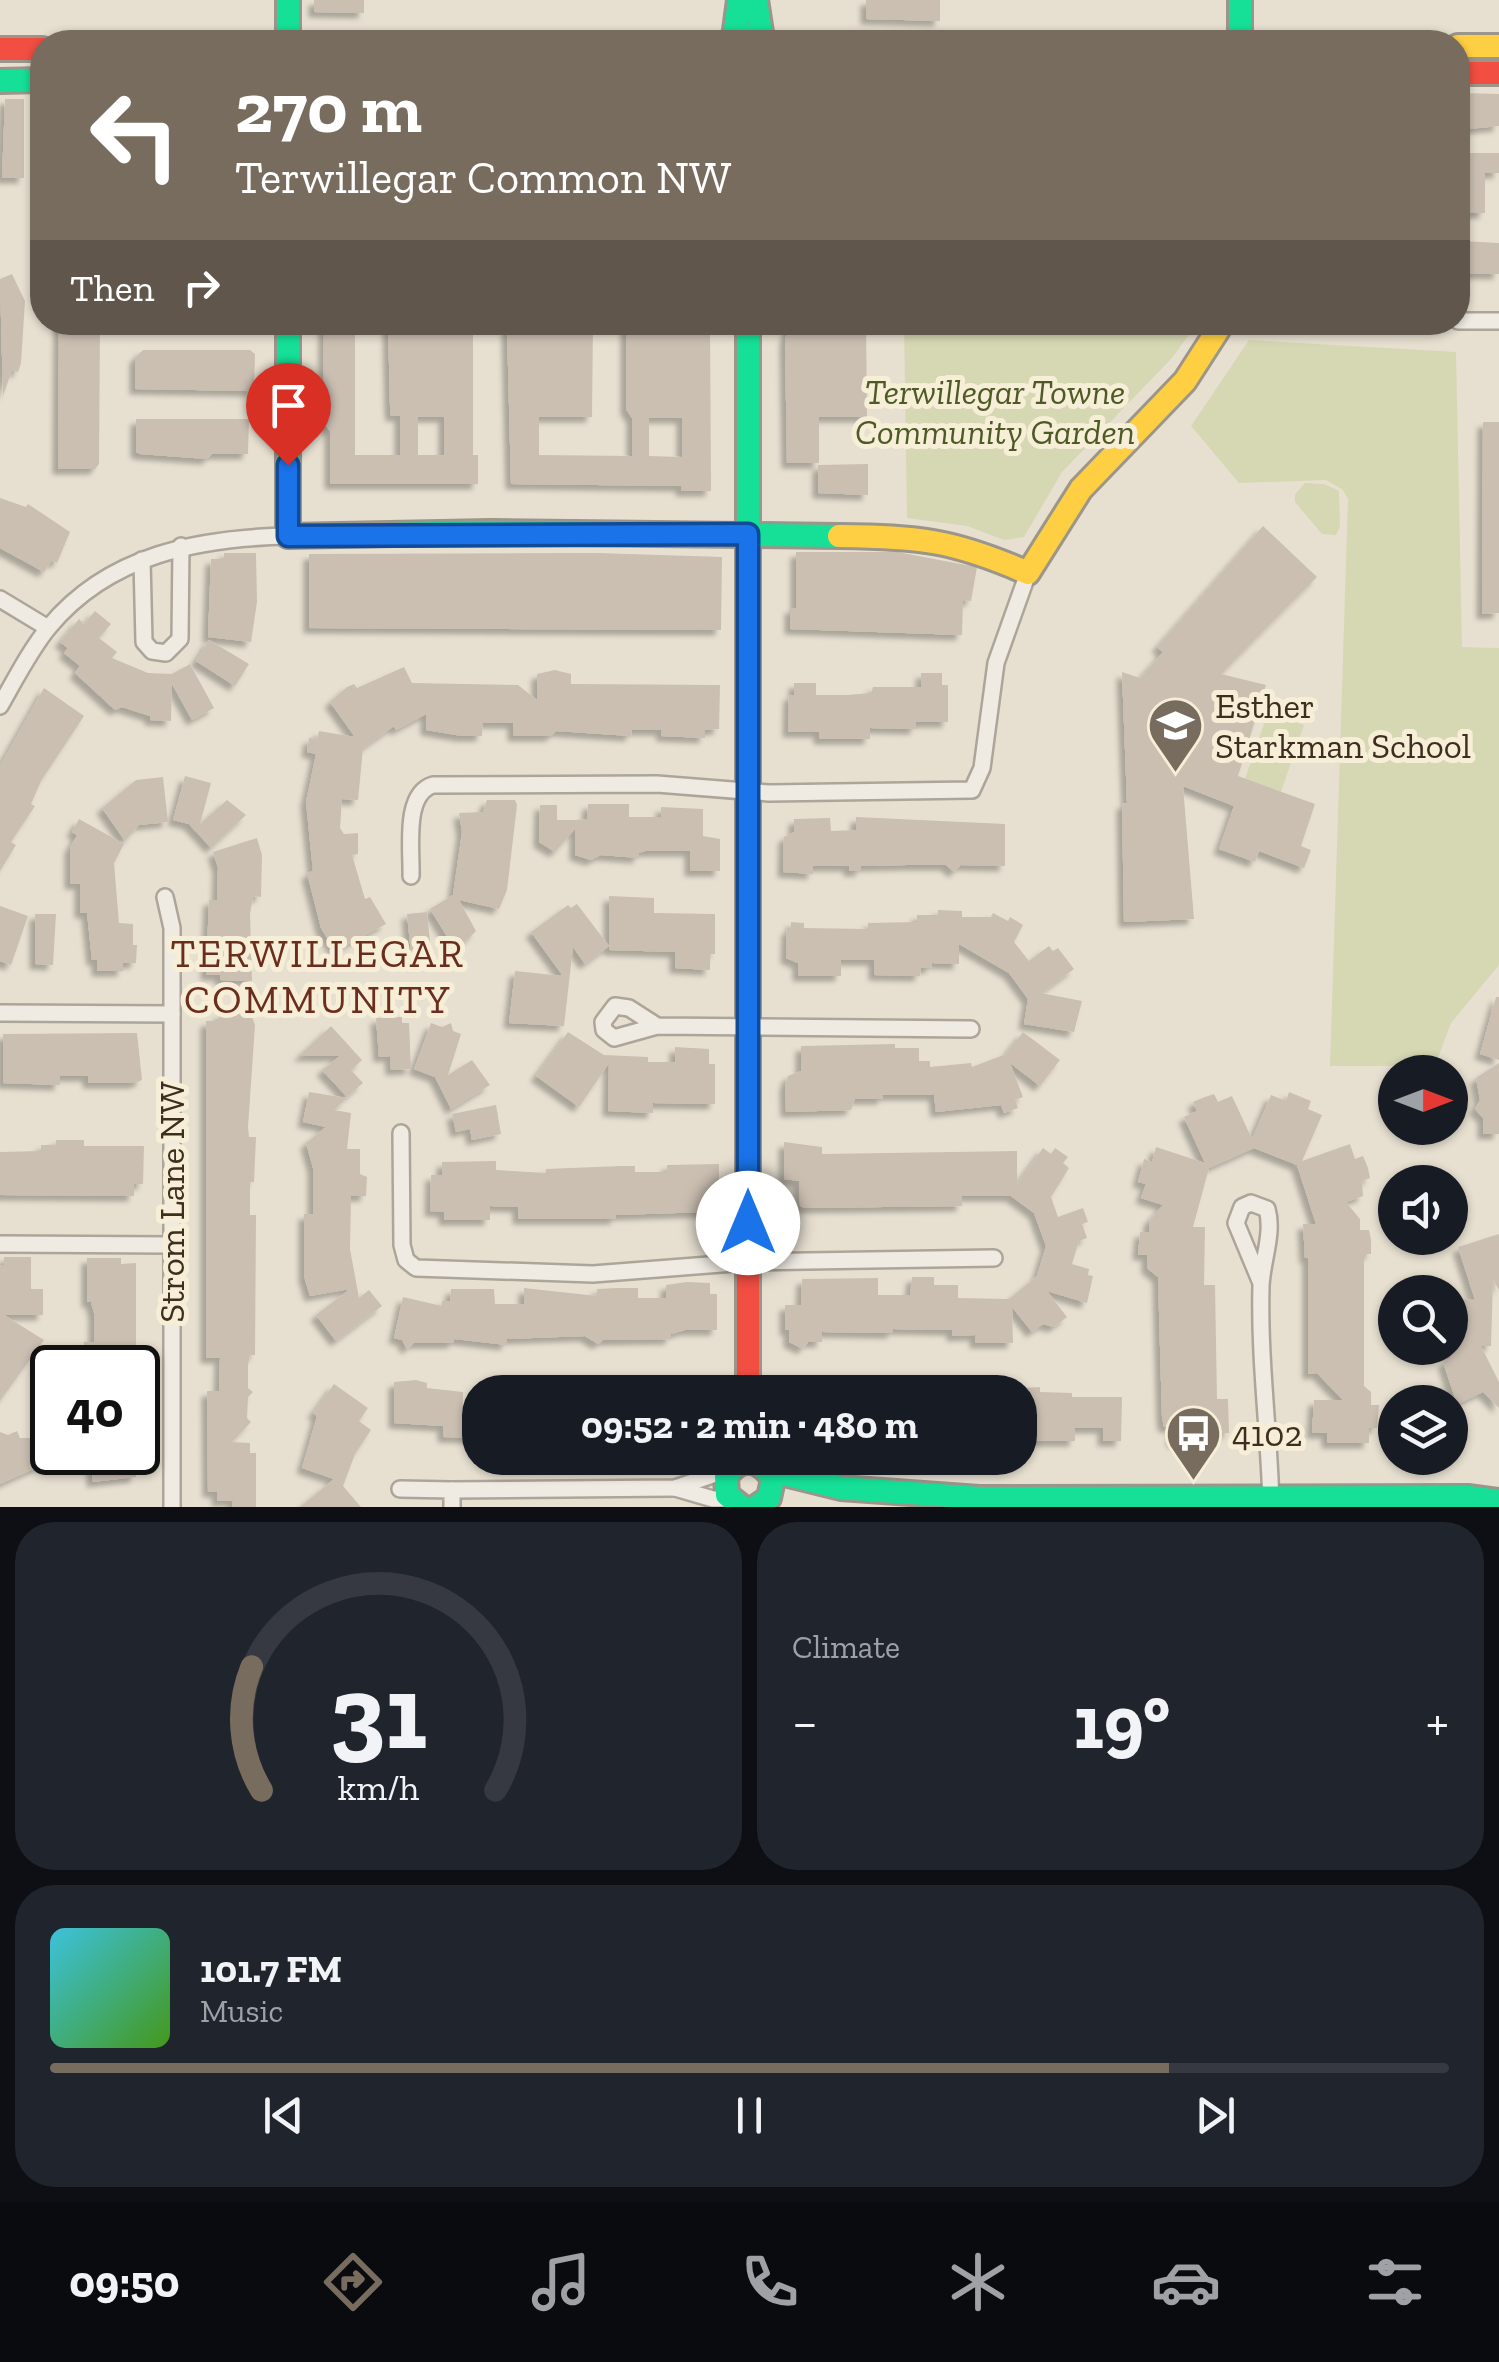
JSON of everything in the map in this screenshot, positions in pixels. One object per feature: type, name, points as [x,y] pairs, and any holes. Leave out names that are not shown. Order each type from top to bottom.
[{"type":"street","points":[[288,0],[288,30]]},
{"type":"street","points":[[731,30],[740,0]]},
{"type":"street","points":[[756,0],[764,30]]},
{"type":"street","points":[[1240,0],[1240,30]]},
{"type":"street","points":[[1470,46],[1499,46]]},
{"type":"street","points":[[0,49],[30,48]]},
{"type":"street","points":[[1470,73],[1499,73]]},
{"type":"street","points":[[0,81],[30,80]]},
{"type":"street","points":[[1470,321],[1499,321]]},
{"type":"street","points":[[288,335],[288,536]]},
{"type":"street","points":[[748,335],[748,1375]]},
{"type":"street","points":[[411,876],[414,804],[420,791],[433,784],[656,784],[750,792],[972,790],[982,768],[996,663],[1028,573],[1066,509],[1105,461],[1189,377],[1215,335]]},
{"type":"street","points":[[0,706],[48,628],[95,586],[142,560],[180,546],[230,538],[748,534],[935,539],[983,552],[1028,573]]},
{"type":"street","points":[[142,560],[144,642],[152,651],[166,653],[180,638],[180,546]]},
{"type":"street","points":[[0,599],[48,628]]},
{"type":"street","name":"Strom Lane NW","points":[[165,897],[172,928],[172,1507]]},
{"type":"street","points":[[0,1013],[172,1014]]},
{"type":"street","points":[[657,1026],[971,1029]]},
{"type":"street","points":[[401,1133],[402,1245],[406,1260],[416,1268],[592,1274],[747,1262],[994,1258]]},
{"type":"street","points":[[0,1244],[172,1245]]},
{"type":"street","points":[[1261,1284],[1262,1387],[1271,1503]]},
{"type":"street","points":[[675,1488],[707,1475]]},
{"type":"street","points":[[729,1475],[725,1485],[749,1504]]},
{"type":"street","points":[[749,1504],[773,1487],[768,1475]]},
{"type":"street","points":[[797,1475],[822,1483],[978,1498],[1271,1503],[1468,1496],[1499,1501]]},
{"type":"street","points":[[400,1489],[675,1488],[749,1504],[822,1483]]},
{"type":"street","points":[[452,1490],[452,1507]]},
{"type":"green space","name":"Terwillegar Towne Community Garden","points":[[904,335],[1189,335],[1171,359],[1062,472],[1024,537],[1004,540],[967,526],[907,518]]},
{"type":"green space","points":[[1249,340],[1456,352],[1462,647],[1499,648],[1499,965],[1451,1023],[1439,1055],[1378,1055],[1378,1066],[1330,1066],[1348,499],[1343,490],[1326,480],[1239,483],[1191,426]]},
{"type":"green space","points":[[1305,483],[1324,484],[1339,491],[1340,526],[1336,535],[1322,534],[1295,502],[1295,494]]},
{"type":"green space","points":[[1268,712],[1304,725],[1281,792],[1245,779]]},
{"type":"building","points":[[314,0],[364,0],[364,13],[314,12]]},
{"type":"building","points":[[866,0],[940,0],[940,21],[866,19]]},
{"type":"building","points":[[1470,93],[1499,94],[1499,126],[1470,129]]},
{"type":"building","points":[[5,99],[24,99],[24,178],[2,178]]},
{"type":"building","points":[[1470,153],[1499,153],[1499,173],[1485,173],[1485,213],[1470,213]]},
{"type":"building","points":[[1470,241],[1499,243],[1499,274],[1470,273]]},
{"type":"building","points":[[12,274],[25,301],[21,363],[18,372],[12,370],[3,396],[0,279]]},
{"type":"building","points":[[59,335],[100,335],[99,464],[95,469],[58,469]]},
{"type":"building","points":[[324,335],[355,335],[355,455],[400,455],[400,416],[391,416],[390,406],[388,335],[473,335],[473,455],[478,455],[478,484],[330,484],[330,431],[323,422]],"holes":[[[418,417],[444,417],[444,455],[418,455]]]},
{"type":"building","points":[[507,335],[593,335],[592,417],[539,417],[539,455],[632,456],[632,418],[626,409],[626,335],[710,335],[711,491],[681,491],[681,486],[511,484]],"holes":[[[649,418],[682,418],[682,457],[649,456]]]},
{"type":"building","points":[[786,335],[866,335],[867,417],[819,417],[819,463],[787,463]]},
{"type":"building","points":[[143,350],[250,350],[255,354],[254,391],[135,389],[135,358]]},
{"type":"building","points":[[136,419],[249,419],[248,454],[212,454],[207,459],[140,454],[136,452]]},
{"type":"building","points":[[1483,422],[1499,422],[1499,613],[1482,614]]},
{"type":"building","points":[[868,464],[868,495],[818,493],[818,465]]},
{"type":"building","points":[[0,498],[26,507],[28,504],[70,532],[57,563],[52,560],[44,572],[0,548]]},
{"type":"building","points":[[1263,526],[1317,577],[1221,674],[1266,685],[1238,776],[1315,804],[1301,846],[1311,850],[1304,868],[1259,851],[1255,862],[1219,849],[1234,806],[1183,786],[1194,919],[1124,922],[1122,804],[1127,803],[1122,672],[1140,678],[1163,652],[1157,647]]},
{"type":"building","points":[[796,552],[897,552],[977,567],[971,601],[963,600],[962,635],[790,629],[790,608],[796,608]]},
{"type":"building","points":[[224,553],[256,553],[257,602],[251,642],[208,637],[211,559],[224,559]]},
{"type":"building","points":[[598,553],[722,557],[721,630],[309,628],[309,554]]},
{"type":"building","points":[[95,611],[111,624],[99,638],[117,652],[112,658],[148,673],[172,674],[190,664],[214,708],[192,720],[172,684],[171,721],[150,720],[150,716],[122,707],[115,710],[75,673],[80,666],[64,653],[68,648],[60,642],[79,619],[84,624]]},
{"type":"building","points":[[209,640],[249,664],[235,686],[196,661]]},
{"type":"building","points":[[404,667],[412,683],[518,685],[537,700],[537,674],[555,670],[571,674],[571,684],[720,685],[719,729],[705,730],[705,738],[661,736],[662,730],[632,730],[631,736],[556,731],[551,736],[513,736],[513,723],[483,723],[482,736],[462,736],[426,730],[426,714],[396,730],[394,726],[363,748],[358,800],[342,799],[340,828],[344,834],[358,833],[358,854],[352,855],[365,899],[370,897],[386,924],[335,951],[321,928],[307,873],[313,871],[306,802],[316,754],[307,752],[309,738],[317,739],[319,731],[355,737],[330,702],[347,687],[354,684],[357,688]]},
{"type":"building","points":[[921,673],[942,673],[942,685],[948,685],[948,722],[916,722],[916,729],[870,728],[870,739],[819,739],[819,732],[788,732],[789,695],[794,695],[794,683],[816,683],[816,695],[847,695],[871,693],[873,687],[921,687]]},
{"type":"building","points":[[44,688],[84,716],[41,781],[31,804],[35,806],[11,842],[16,845],[0,871],[0,766]]},
{"type":"building","points":[[185,776],[211,783],[200,824],[227,800],[246,815],[211,848],[189,824],[173,820]]},
{"type":"building","points":[[163,777],[168,822],[139,825],[125,841],[102,808],[136,780]]},
{"type":"building","points":[[487,800],[515,800],[517,805],[507,890],[499,909],[459,900],[476,931],[456,951],[430,909],[453,895],[462,832],[459,813],[483,812]]},
{"type":"building","points":[[588,804],[629,804],[629,817],[661,817],[661,807],[703,809],[703,836],[720,839],[720,871],[690,871],[690,851],[645,851],[639,853],[639,858],[601,855],[591,860],[575,855],[575,829],[555,852],[539,842],[540,805],[557,805],[557,820],[575,820],[587,819]]},
{"type":"building","points":[[856,817],[1005,824],[1005,866],[961,865],[954,872],[946,865],[861,866],[861,871],[849,871],[849,866],[813,866],[813,874],[783,872],[784,837],[794,832],[794,819],[830,818],[831,831],[856,830]]},
{"type":"building","points":[[79,819],[124,844],[114,863],[119,923],[133,924],[133,945],[137,945],[136,963],[123,963],[123,971],[97,971],[97,960],[92,960],[87,913],[80,913],[80,884],[70,884],[70,848],[77,835],[72,832]]},
{"type":"building","points":[[257,838],[262,855],[261,897],[253,896],[250,914],[252,981],[220,980],[220,975],[206,975],[209,900],[217,900],[218,868],[213,852]]},
{"type":"building","points":[[609,896],[654,898],[654,913],[715,914],[715,954],[710,954],[710,970],[675,968],[675,952],[609,950]]},
{"type":"building","points":[[577,904],[609,946],[585,964],[573,947],[564,1026],[509,1023],[515,971],[563,976],[531,932],[568,905],[571,908]]},
{"type":"building","points":[[0,906],[28,916],[11,965],[0,961]]},
{"type":"building","points":[[938,910],[962,911],[962,917],[991,917],[993,913],[1008,921],[1010,917],[1023,925],[1014,942],[1029,961],[1049,946],[1053,951],[1058,948],[1074,969],[1041,993],[1082,1001],[1074,1032],[1024,1024],[1028,999],[1009,973],[959,944],[959,964],[932,963],[931,968],[921,968],[920,976],[874,975],[874,960],[841,960],[841,976],[798,976],[798,963],[786,958],[791,922],[804,923],[804,928],[868,929],[868,923],[917,922],[917,915],[938,915]]},
{"type":"building","points":[[427,912],[432,961],[412,963],[407,914]]},
{"type":"building","points":[[35,914],[56,914],[53,965],[35,964]]},
{"type":"building","points":[[1499,997],[1499,1060],[1480,1054]]},
{"type":"building","points":[[219,1014],[251,1014],[255,1025],[248,1127],[249,1137],[256,1137],[254,1182],[250,1182],[250,1215],[256,1215],[255,1355],[250,1355],[248,1365],[248,1388],[253,1392],[248,1397],[247,1418],[251,1422],[232,1442],[250,1443],[250,1453],[256,1453],[256,1507],[232,1507],[233,1501],[217,1501],[217,1492],[208,1492],[207,1391],[219,1391],[220,1358],[206,1358],[206,1021],[219,1021]]},
{"type":"building","points":[[402,1017],[402,1023],[409,1023],[411,1069],[391,1070],[390,1056],[379,1057],[376,1018]]},
{"type":"building","points":[[431,1023],[442,1027],[451,1023],[453,1031],[461,1034],[448,1075],[472,1060],[490,1085],[451,1109],[435,1077],[414,1069]]},
{"type":"building","points":[[331,1026],[362,1060],[351,1070],[363,1083],[347,1097],[322,1070],[340,1056],[299,1056]]},
{"type":"building","points":[[568,1032],[604,1055],[648,1057],[648,1062],[675,1062],[675,1047],[709,1049],[709,1064],[715,1064],[715,1104],[653,1103],[653,1113],[608,1111],[609,1063],[579,1107],[536,1076]]},
{"type":"building","points":[[1023,1032],[1060,1060],[1040,1086],[1010,1063],[1023,1097],[1015,1100],[1018,1108],[1004,1113],[1001,1105],[936,1112],[934,1095],[883,1095],[883,1099],[855,1099],[851,1110],[786,1112],[785,1086],[788,1076],[801,1071],[801,1046],[895,1044],[895,1048],[919,1048],[919,1061],[930,1061],[930,1067],[971,1063],[972,1067],[1006,1054]]},
{"type":"building","points":[[137,1033],[142,1080],[135,1083],[88,1083],[88,1076],[60,1076],[60,1085],[3,1083],[3,1034]]},
{"type":"building","points":[[1499,1063],[1499,1134],[1483,1134],[1483,1118],[1475,1109],[1480,1100],[1476,1078]]},
{"type":"building","points":[[309,1092],[347,1098],[334,1110],[351,1113],[347,1149],[360,1149],[360,1174],[367,1177],[366,1196],[351,1196],[350,1249],[359,1298],[369,1290],[382,1306],[336,1341],[316,1315],[350,1289],[310,1296],[304,1276],[304,1214],[313,1214],[313,1168],[306,1143],[326,1127],[303,1122]]},
{"type":"building","points":[[1289,1092],[1311,1101],[1308,1109],[1322,1115],[1302,1161],[1350,1144],[1355,1159],[1363,1156],[1368,1168],[1370,1178],[1362,1181],[1363,1196],[1346,1202],[1360,1219],[1360,1230],[1369,1230],[1371,1240],[1371,1254],[1364,1254],[1364,1386],[1371,1392],[1371,1405],[1378,1405],[1377,1428],[1369,1428],[1369,1443],[1327,1443],[1327,1433],[1312,1433],[1314,1400],[1343,1400],[1317,1373],[1308,1374],[1308,1258],[1303,1224],[1316,1224],[1297,1165],[1254,1148],[1209,1168],[1193,1227],[1205,1227],[1204,1285],[1215,1285],[1217,1399],[1228,1399],[1229,1433],[1214,1433],[1214,1443],[1172,1442],[1173,1427],[1164,1427],[1162,1417],[1158,1277],[1147,1268],[1147,1255],[1138,1255],[1140,1232],[1149,1232],[1149,1221],[1163,1205],[1141,1198],[1146,1184],[1138,1182],[1144,1159],[1152,1162],[1156,1147],[1205,1163],[1184,1117],[1197,1111],[1193,1102],[1214,1094],[1218,1102],[1232,1096],[1252,1139],[1271,1095],[1286,1101]]},
{"type":"building","points":[[496,1105],[501,1134],[472,1140],[470,1129],[456,1132],[452,1114]]},
{"type":"building","points":[[56,1140],[84,1140],[84,1146],[144,1146],[143,1184],[134,1184],[134,1196],[0,1195],[0,1152],[41,1151],[41,1145],[56,1145]]},
{"type":"building","points":[[784,1142],[822,1147],[822,1154],[1017,1151],[1017,1184],[1043,1148],[1051,1154],[1055,1148],[1068,1157],[1063,1163],[1069,1168],[1051,1197],[1058,1217],[1083,1208],[1088,1222],[1082,1224],[1087,1238],[1079,1241],[1072,1264],[1089,1269],[1088,1275],[1093,1276],[1087,1303],[1047,1291],[1067,1317],[1054,1327],[1043,1324],[1032,1332],[1012,1307],[1013,1343],[975,1343],[975,1335],[952,1336],[952,1330],[893,1329],[893,1333],[822,1332],[822,1342],[808,1342],[803,1349],[789,1342],[785,1305],[801,1305],[802,1279],[878,1278],[878,1295],[910,1295],[912,1277],[934,1277],[934,1285],[958,1285],[958,1298],[1009,1299],[1037,1276],[1046,1246],[1034,1213],[1011,1196],[962,1196],[962,1206],[804,1208],[800,1206],[799,1181],[784,1179]]},
{"type":"building","points":[[496,1161],[496,1170],[546,1173],[546,1169],[621,1166],[635,1166],[635,1172],[667,1172],[667,1165],[719,1164],[719,1195],[707,1199],[707,1212],[616,1215],[616,1219],[518,1219],[518,1207],[490,1206],[490,1220],[444,1220],[444,1212],[430,1211],[431,1175],[442,1175],[442,1162]]},
{"type":"building","points":[[1499,1234],[1499,1290],[1493,1280],[1491,1346],[1481,1346],[1499,1382],[1499,1408],[1483,1392],[1468,1399],[1468,1385],[1451,1385],[1444,1365],[1468,1365],[1468,1300],[1475,1300],[1461,1255],[1468,1255],[1468,1244]]},
{"type":"building","points":[[4,1257],[31,1257],[31,1289],[43,1289],[43,1315],[4,1315],[44,1340],[40,1345],[30,1345],[30,1359],[0,1401],[0,1265],[4,1265]]},
{"type":"building","points":[[87,1258],[121,1258],[121,1264],[136,1263],[136,1345],[84,1345],[94,1342],[94,1313],[91,1302],[87,1302]]},
{"type":"building","points":[[710,1283],[710,1294],[717,1294],[717,1330],[685,1330],[671,1334],[671,1339],[603,1340],[598,1344],[585,1336],[507,1339],[507,1345],[454,1339],[454,1343],[414,1343],[407,1349],[402,1340],[394,1338],[403,1297],[442,1306],[442,1301],[450,1301],[451,1289],[494,1289],[495,1304],[524,1304],[524,1288],[597,1296],[597,1289],[638,1288],[638,1298],[666,1298],[666,1285]]},
{"type":"building","points":[[416,1380],[427,1383],[427,1388],[462,1392],[462,1438],[443,1437],[443,1426],[394,1423],[394,1382]]},
{"type":"building","points":[[334,1384],[368,1408],[359,1421],[371,1430],[355,1454],[343,1486],[361,1507],[300,1507],[334,1479],[302,1468],[317,1416],[313,1413]]},
{"type":"building","points":[[1037,1387],[1040,1392],[1072,1393],[1072,1397],[1122,1397],[1121,1441],[1103,1441],[1103,1428],[1075,1428],[1075,1441],[1037,1441]]},
{"type":"building","points":[[17,1431],[20,1438],[30,1438],[30,1471],[0,1484],[0,1432],[8,1435]]},
{"type":"building","points":[[92,1475],[136,1475],[136,1477],[92,1482]]},
{"type":"traffic: fast","points":[[288,0],[288,30]]},
{"type":"traffic: fast","points":[[735,30],[739,0]]},
{"type":"traffic: fast","points":[[756,0],[761,30]]},
{"type":"traffic: fast","points":[[1240,0],[1240,30]]},
{"type":"traffic: fast","points":[[0,81],[30,80]]},
{"type":"traffic: fast","points":[[288,335],[288,536],[490,532],[839,536]]},
{"type":"traffic: fast","points":[[748,335],[748,741]]},
{"type":"traffic: fast","points":[[742,1507],[727,1495],[726,1477],[743,1462],[756,1463],[773,1479],[769,1498],[756,1507]]},
{"type":"traffic: fast","points":[[788,1475],[841,1488],[979,1498],[1468,1497],[1499,1501]]},
{"type":"traffic: slow","points":[[1470,46],[1499,46]]},
{"type":"traffic: slow","points":[[839,536],[957,547],[1028,573],[1081,489],[1185,381],[1215,335]]},
{"type":"traffic: jam","points":[[0,49],[30,49]]},
{"type":"traffic: jam","points":[[1470,73],[1499,73]]},
{"type":"traffic: jam","points":[[748,741],[748,1375]]},
{"type":"place","name":"Esther Starkman School","points":[[1176,775]]},
{"type":"place","name":"4102","points":[[1193,1483]]},
{"type":"district","name":"TERWILLEGAR COMMUNITY","points":[[318,976]]},
{"type":"route","points":[[288,465],[288,536],[490,532],[748,534],[748,1223]]}]
